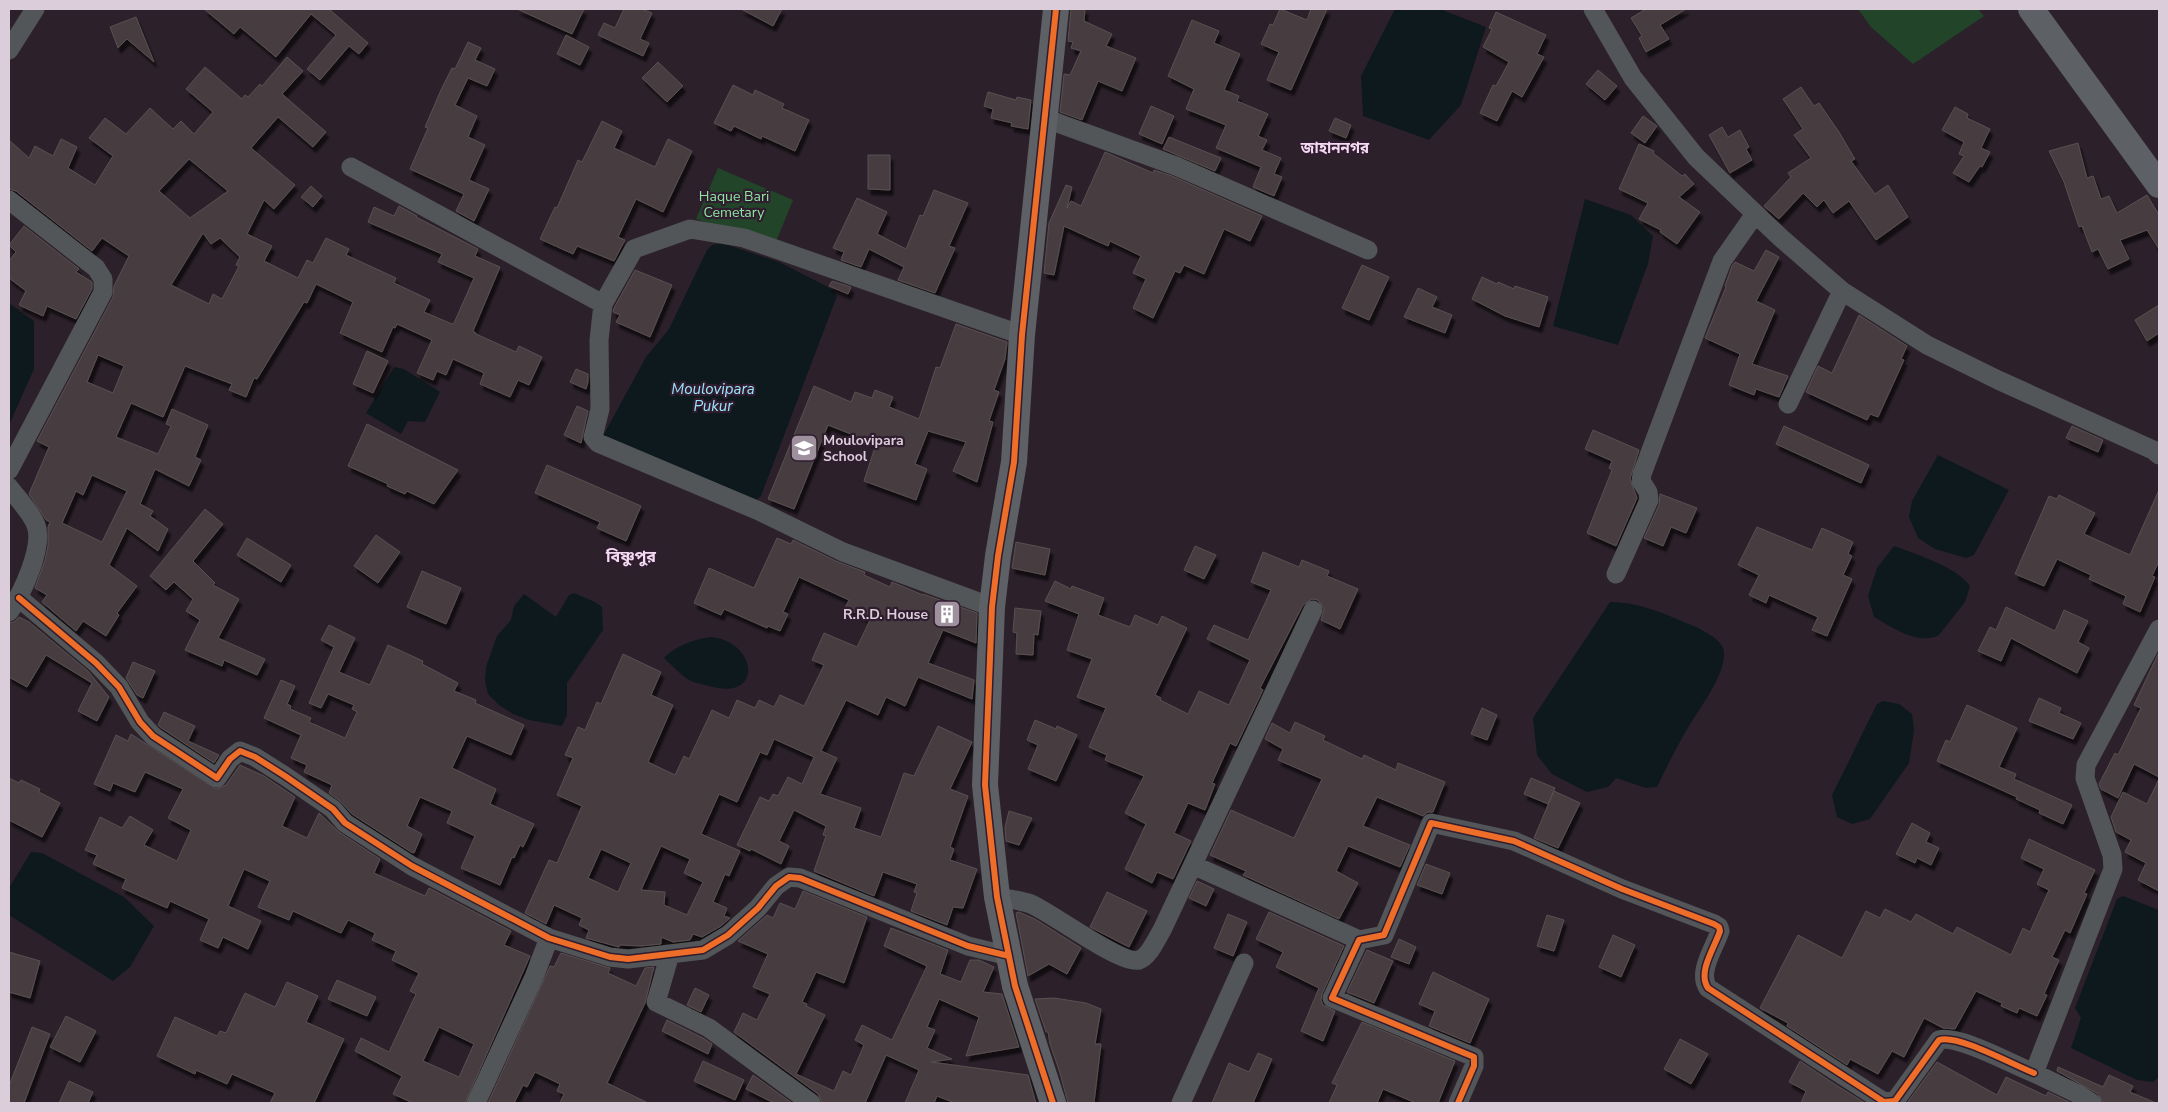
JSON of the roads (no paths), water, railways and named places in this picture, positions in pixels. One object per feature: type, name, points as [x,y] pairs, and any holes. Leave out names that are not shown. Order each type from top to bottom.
[{"type":"street","points":[[9,50],[35,9]]},
{"type":"street","points":[[1053,1103],[1015,986],[997,897],[985,785],[992,607],[998,556],[1014,462],[1022,334],[1056,9]]},
{"type":"street","points":[[1593,9],[1633,78],[1696,157],[1755,214],[1842,291],[1927,345],[1998,380],[2157,450]]},
{"type":"street","points":[[2031,9],[2159,185]]},
{"type":"street","points":[[1044,118],[1176,166],[1368,250]]},
{"type":"street","points":[[351,167],[603,304]]},
{"type":"street","points":[[9,200],[96,268],[103,279],[103,292],[9,470]]},
{"type":"street","points":[[1616,574],[1649,500],[1648,492],[1641,480],[1642,474],[1722,261],[1755,214]]},
{"type":"street","points":[[992,607],[843,552],[759,511],[598,443],[593,437],[600,409],[599,340],[603,304],[634,249],[690,229],[744,238],[1022,334]]},
{"type":"street","points":[[1788,404],[1842,291]]},
{"type":"street","points":[[9,486],[35,522],[38,533],[38,544],[14,605],[96,663],[119,687],[140,722],[153,736],[217,778],[230,760],[240,751],[255,757],[286,776],[332,809],[345,822],[412,866],[548,938],[610,957],[628,959],[703,950],[728,935],[758,908],[776,886],[789,878],[800,878],[968,946],[1009,956]]},
{"type":"street","points":[[997,897],[1030,904],[1073,927],[1110,951],[1129,960],[1144,958],[1162,930],[1313,610]]},
{"type":"street","points":[[2034,1073],[2113,870],[2112,855],[2085,778],[2086,765],[2159,629]]},
{"type":"street","points":[[1193,865],[1359,940],[1384,935],[1431,823],[1514,841],[1622,889],[1719,927],[1720,931],[1706,967],[1704,980],[1708,988],[1884,1102],[1895,1101],[1939,1040],[1944,1038],[1960,1041],[2034,1073],[2078,1094],[2092,1103]]},
{"type":"street","points":[[476,1103],[534,977],[548,938]]},
{"type":"street","points":[[1359,940],[1332,998],[1474,1057],[1474,1066],[1458,1103]]},
{"type":"street","points":[[670,954],[656,1002],[709,1028],[812,1103]]},
{"type":"street","points":[[1181,1103],[1244,963]]},
{"type":"water","points":[[1395,9],[1440,9],[1486,27],[1461,105],[1429,140],[1363,116],[1361,76]]},
{"type":"water","points":[[1585,199],[1631,215],[1653,236],[1648,264],[1618,345],[1553,326]]},
{"type":"water","name":"Moulovipara Pukur","points":[[722,243],[779,262],[832,289],[837,296],[761,496],[754,502],[604,439],[604,434],[646,357],[669,329],[707,250],[712,245]]},
{"type":"water","points":[[9,303],[34,321],[34,369],[9,425]]},
{"type":"water","points":[[394,367],[404,369],[440,392],[425,422],[408,421],[401,434],[366,413]]},
{"type":"water","points":[[1938,455],[2009,490],[1974,555],[1966,558],[1935,549],[1918,538],[1909,517],[1912,501]]},
{"type":"water","points":[[1894,546],[1946,567],[1964,579],[1970,586],[1965,602],[1939,635],[1931,638],[1914,637],[1874,617],[1868,596],[1877,568]]},
{"type":"water","points":[[574,593],[602,607],[603,630],[567,683],[567,715],[562,726],[529,720],[513,714],[499,705],[488,694],[485,681],[486,667],[497,636],[511,620],[514,606],[524,594],[556,617],[569,595]]},
{"type":"water","points":[[1610,602],[1620,602],[1649,608],[1696,627],[1721,644],[1724,657],[1722,667],[1712,689],[1680,741],[1657,787],[1646,788],[1616,778],[1608,787],[1587,792],[1552,774],[1537,755],[1533,718]]},
{"type":"water","points":[[711,637],[727,641],[738,649],[746,659],[748,669],[746,679],[739,686],[727,689],[692,682],[664,658],[686,644],[698,639]]},
{"type":"water","points":[[1883,701],[1899,704],[1912,714],[1914,730],[1909,763],[1870,819],[1852,824],[1837,817],[1832,795],[1877,704]]},
{"type":"water","points":[[31,852],[42,853],[124,897],[154,926],[130,967],[113,981],[9,915],[9,888]]},
{"type":"water","points":[[2123,896],[2159,910],[2159,1077],[2153,1082],[2137,1080],[2071,1048],[2081,1018],[2075,1008],[2117,899]]},
{"type":"place","name":"Moulovipara School","points":[[804,448]]},
{"type":"place","name":"R.R.D. House","points":[[947,614]]},
{"type":"district","name":"জাহাননগর","points":[[1335,148]]},
{"type":"district","name":"বিষ্ণুপুর","points":[[631,556]]},
{"type":"park label","name":"Haque Bari Cemetary","points":[[734,204]]}]
